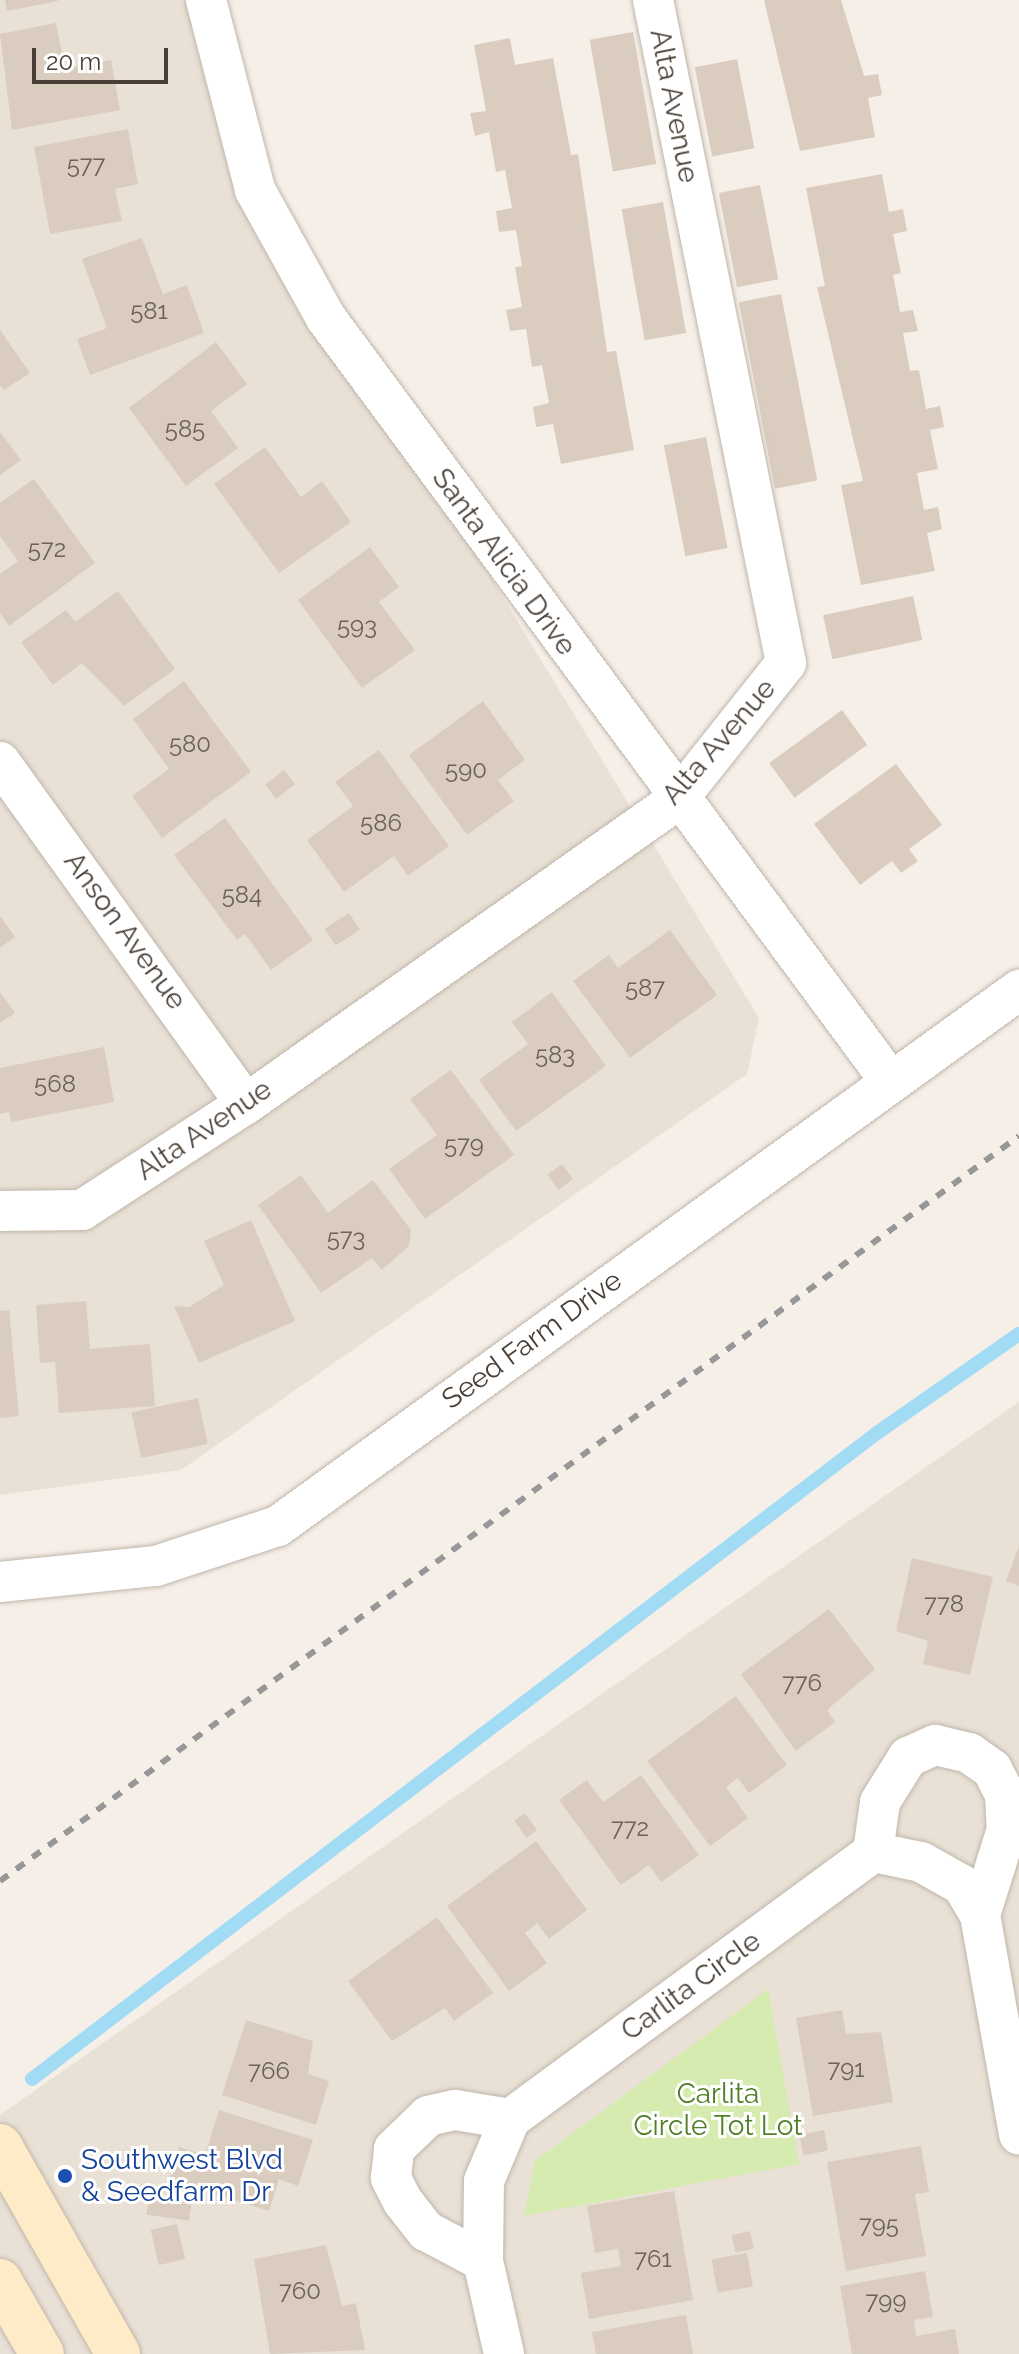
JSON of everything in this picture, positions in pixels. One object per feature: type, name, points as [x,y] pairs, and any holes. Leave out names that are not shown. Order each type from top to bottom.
[{"type":"street","name":"Santa Alicia Drive","points":[[206,0],[255,190],[326,318],[677,800],[888,1078]]},
{"type":"street","name":"Alta Avenue","points":[[0,1211],[82,1210],[246,1104],[677,800],[786,663],[653,0]]},
{"type":"street","name":"Anson Avenue","points":[[0,762],[246,1104]]},
{"type":"street","name":"Seed Farm Drive","points":[[0,1582],[156,1566],[278,1526],[888,1078],[1019,990]]},
{"type":"street","points":[[980,1915],[1007,1829],[1005,1795],[992,1769],[969,1753],[935,1745],[908,1757],[880,1802],[873,1852],[921,1862],[962,1885],[980,1915],[1019,2135]]},
{"type":"street","name":"Carlita Circle","points":[[510,2119],[873,1852]]},
{"type":"street","points":[[483,2261],[426,2231],[403,2202],[391,2178],[394,2149],[428,2116],[455,2110],[510,2119],[484,2181],[483,2261],[504,2354]]},
{"type":"street","points":[[0,2146],[118,2354]]},
{"type":"street","points":[[0,2281],[42,2354]]},
{"type":"shaded area","points":[[0,0],[218,0],[255,190],[759,1018],[747,1074],[181,1470],[0,1495]]},
{"type":"shaded area","points":[[1019,1402],[1019,2354],[0,2354],[0,2115]]},
{"type":"green space","name":"Carlita Circle Tot Lot","points":[[768,1989],[799,2164],[524,2216],[535,2161]]},
{"type":"building","points":[[5,0],[57,0],[58,1],[7,11]]},
{"type":"building","points":[[764,0],[841,0],[864,76],[878,74],[882,95],[868,98],[875,137],[800,151]]},
{"type":"building","points":[[56,23],[65,69],[111,60],[120,110],[12,130],[0,34]]},
{"type":"building","points":[[633,32],[656,164],[613,172],[590,40]]},
{"type":"building","points":[[510,38],[515,65],[553,58],[571,155],[578,154],[607,352],[616,351],[634,450],[561,464],[553,424],[536,427],[533,407],[549,403],[542,365],[532,367],[526,329],[510,331],[506,310],[522,307],[515,267],[522,266],[516,230],[499,232],[496,211],[512,208],[505,170],[496,172],[489,132],[475,136],[470,113],[486,111],[474,45]]},
{"type":"building","points":[[737,59],[754,148],[712,157],[695,67]]},
{"type":"building","points":[[128,129],[138,184],[115,189],[122,221],[50,234],[34,147]]},
{"type":"building","points":[[882,174],[889,212],[903,209],[907,231],[893,234],[901,273],[893,275],[900,312],[913,310],[918,331],[903,333],[910,371],[919,370],[926,409],[940,406],[944,427],[930,430],[938,469],[917,473],[924,510],[938,507],[942,529],[927,533],[935,571],[861,585],[841,485],[863,481],[817,287],[825,286],[806,188]]},
{"type":"building","points":[[760,185],[778,279],[737,287],[719,193]]},
{"type":"building","points":[[663,202],[686,333],[645,340],[622,209]]},
{"type":"building","points":[[142,238],[163,294],[187,285],[204,333],[90,375],[77,339],[107,328],[82,259]]},
{"type":"building","points":[[781,294],[817,481],[775,489],[739,302]]},
{"type":"building","points":[[0,330],[30,373],[4,390],[0,385]]},
{"type":"building","points":[[216,342],[247,384],[211,411],[238,448],[186,486],[129,408]]},
{"type":"building","points":[[0,432],[21,460],[0,475]]},
{"type":"building","points":[[706,437],[728,548],[685,556],[664,445]]},
{"type":"building","points":[[265,447],[301,497],[322,481],[351,522],[279,573],[214,484]]},
{"type":"building","points":[[34,479],[95,563],[9,626],[0,613],[0,574],[18,561],[0,536],[0,503]]},
{"type":"building","points":[[370,547],[399,587],[379,602],[415,650],[362,688],[298,600]]},
{"type":"building","points":[[118,591],[175,669],[124,706],[82,663],[53,685],[21,642],[66,610],[75,622]]},
{"type":"building","points":[[913,596],[922,640],[832,659],[823,615]]},
{"type":"building","points":[[184,681],[251,772],[162,838],[132,796],[169,769],[133,719]]},
{"type":"building","points":[[483,701],[525,760],[498,780],[514,801],[467,835],[409,755]]},
{"type":"building","points":[[842,710],[867,745],[794,798],[769,763]]},
{"type":"building","points":[[379,750],[449,846],[408,876],[394,856],[344,892],[307,840],[353,806],[335,782]]},
{"type":"building","points":[[896,764],[942,825],[909,849],[918,861],[901,873],[892,861],[860,885],[814,824]]},
{"type":"building","points":[[284,770],[295,784],[276,799],[265,785]]},
{"type":"building","points":[[225,818],[313,940],[271,970],[245,934],[237,940],[174,855]]},
{"type":"building","points":[[349,913],[360,930],[336,946],[325,929]]},
{"type":"building","points":[[0,916],[15,937],[0,948]]},
{"type":"building","points":[[670,930],[717,995],[630,1058],[573,981],[609,955],[618,968]]},
{"type":"building","points":[[0,992],[15,1013],[0,1023]]},
{"type":"building","points":[[552,992],[606,1066],[516,1131],[479,1080],[528,1044],[512,1022]]},
{"type":"building","points":[[104,1047],[114,1102],[11,1122],[9,1112],[0,1114],[0,1068]]},
{"type":"building","points":[[451,1070],[514,1155],[425,1219],[389,1169],[437,1135],[410,1099]]},
{"type":"building","points":[[562,1164],[573,1179],[559,1190],[547,1175]]},
{"type":"building","points":[[301,1175],[328,1213],[373,1180],[411,1230],[409,1246],[382,1270],[372,1258],[321,1293],[258,1205]]},
{"type":"building","points":[[251,1220],[295,1321],[199,1363],[174,1306],[189,1307],[224,1285],[204,1241]]},
{"type":"building","points":[[86,1301],[90,1349],[150,1344],[155,1406],[59,1413],[55,1362],[40,1363],[36,1305]]},
{"type":"building","points":[[9,1310],[19,1416],[0,1418],[0,1311]]},
{"type":"building","points":[[198,1398],[208,1444],[141,1458],[131,1412]]},
{"type":"building","points":[[1019,1546],[1019,1586],[1006,1581]]},
{"type":"building","points":[[912,1558],[993,1577],[970,1675],[923,1664],[928,1641],[896,1631]]},
{"type":"building","points":[[829,1609],[875,1669],[827,1710],[835,1722],[796,1751],[741,1674]]},
{"type":"building","points":[[736,1696],[787,1765],[749,1793],[738,1778],[726,1787],[748,1818],[710,1846],[647,1761]]},
{"type":"building","points":[[641,1775],[699,1855],[661,1882],[649,1865],[621,1885],[559,1800],[587,1780],[603,1802]]},
{"type":"building","points":[[525,1813],[537,1830],[526,1838],[514,1820]]},
{"type":"building","points":[[536,1841],[587,1910],[549,1939],[537,1923],[525,1933],[547,1963],[509,1991],[447,1906]]},
{"type":"building","points":[[437,1917],[493,1993],[454,2021],[445,2008],[392,2041],[348,1981]]},
{"type":"building","points":[[842,2010],[846,2034],[881,2032],[893,2102],[813,2116],[796,2018]]},
{"type":"building","points":[[246,2020],[313,2041],[308,2074],[329,2081],[316,2125],[222,2095]]},
{"type":"building","points":[[219,2110],[313,2140],[298,2186],[279,2179],[269,2211],[169,2179],[179,2147],[205,2155]]},
{"type":"building","points":[[824,2130],[828,2151],[803,2155],[799,2135]]},
{"type":"building","points":[[921,2146],[929,2192],[915,2194],[926,2256],[846,2271],[827,2162]]},
{"type":"building","points":[[674,2191],[693,2300],[589,2319],[581,2273],[621,2266],[618,2249],[595,2253],[587,2206]]},
{"type":"building","points":[[149,2197],[192,2203],[189,2221],[146,2215]]},
{"type":"building","points":[[177,2224],[185,2259],[159,2265],[151,2230]]},
{"type":"building","points":[[750,2231],[754,2249],[736,2253],[731,2235]]},
{"type":"building","points":[[326,2245],[342,2306],[356,2303],[365,2350],[270,2354],[254,2259]]},
{"type":"building","points":[[747,2253],[753,2286],[717,2293],[712,2259]]},
{"type":"building","points":[[925,2271],[933,2317],[914,2320],[916,2336],[955,2329],[959,2354],[852,2354],[840,2286]]},
{"type":"building","points":[[686,2315],[693,2354],[596,2354],[592,2332]]},
{"type":"waterway","points":[[32,2079],[877,1433],[1019,1334]]},
{"type":"railway","points":[[0,1881],[1019,1136]]},
{"type":"place","name":"Southwest Blvd & Seedfarm Dr","points":[[65,2176]]}]
